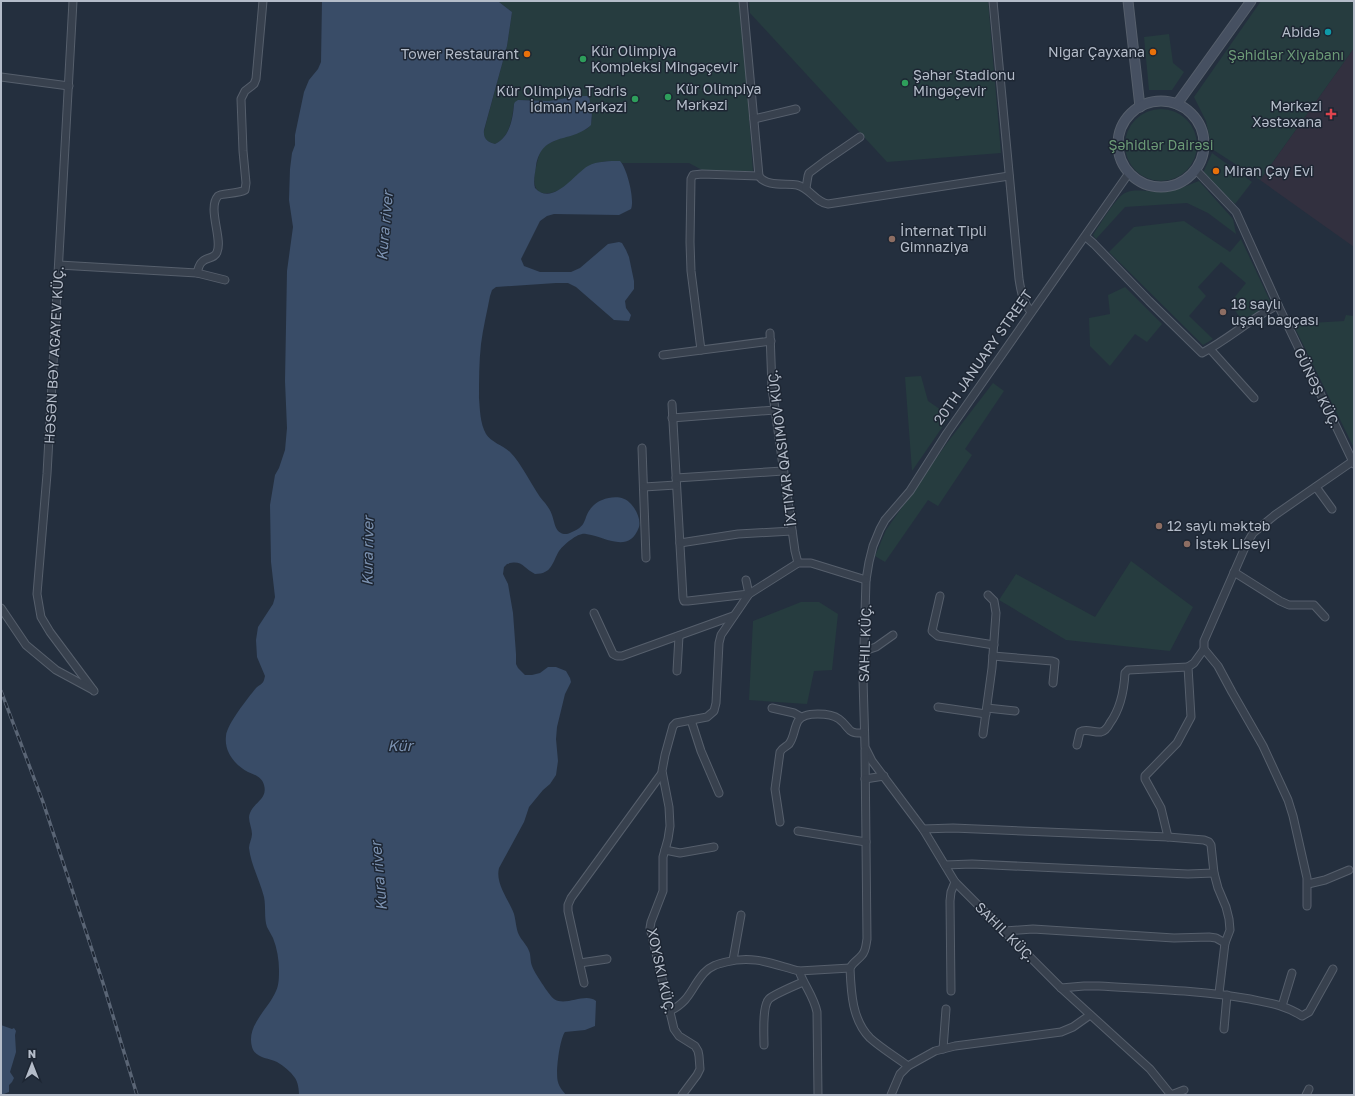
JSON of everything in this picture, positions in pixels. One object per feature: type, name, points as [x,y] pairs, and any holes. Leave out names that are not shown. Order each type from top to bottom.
[{"type":"main road","points":[[1128,1],[1140,107]]},
{"type":"main road","points":[[1177,104],[1252,1]]},
{"type":"main road","points":[[1162,101],[1177,104],[1195,117],[1202,129],[1205,143],[1203,158],[1196,170],[1186,180],[1176,185],[1159,188],[1143,183],[1129,173],[1121,159],[1119,138],[1123,126],[1127,118],[1140,107],[1147,104],[1162,101]]},
{"type":"street","name":"HƏSƏN BƏY AĞAYEV KÜÇ.","points":[[1,608],[26,645],[56,670],[94,691],[50,632],[41,617],[37,594],[47,474],[73,1]]},
{"type":"street","points":[[197,273],[200,263],[213,257],[217,252],[218,242],[214,213],[217,197],[220,194],[240,193],[244,190],[246,183],[241,99],[245,90],[254,84],[256,79],[263,1]]},
{"type":"street","points":[[743,1],[759,176],[761,180],[798,185],[806,188],[822,202],[828,204],[1008,176]]},
{"type":"street","points":[[993,1],[1008,176],[1021,291],[1025,304],[1032,312]]},
{"type":"street","points":[[1,77],[69,86]]},
{"type":"street","points":[[754,119],[796,109]]},
{"type":"street","points":[[806,188],[809,173],[860,137]]},
{"type":"street","name":"GÜNƏŞ KÜÇ.","points":[[1196,170],[1236,212],[1278,306],[1353,463]]},
{"type":"street","name":"20TH JANUARY STREET","points":[[868,562],[873,546],[885,520],[910,492],[947,433],[1086,237],[1129,173]]},
{"type":"street","points":[[701,350],[691,271],[691,179],[693,175],[702,174],[759,176]]},
{"type":"street","points":[[1086,237],[1202,353],[1269,310],[1278,306]]},
{"type":"street","points":[[59,265],[197,273],[225,280]]},
{"type":"street","points":[[770,333],[775,410],[792,531],[798,562],[811,563],[866,580]]},
{"type":"street","points":[[663,355],[771,341]]},
{"type":"street","points":[[1210,349],[1254,398]]},
{"type":"street","points":[[672,404],[684,601],[706,600],[749,594],[746,580]]},
{"type":"street","points":[[672,418],[775,410]]},
{"type":"street","points":[[642,448],[646,558]]},
{"type":"street","points":[[1077,745],[1080,732],[1083,730],[1102,732],[1117,714],[1120,707],[1125,673],[1128,670],[1188,667],[1194,663],[1204,649],[1205,636],[1246,545],[1253,534],[1276,515],[1353,463]]},
{"type":"street","points":[[644,487],[676,482],[784,471]]},
{"type":"street","points":[[1316,487],[1332,509]]},
{"type":"street","points":[[680,543],[738,534],[792,531]]},
{"type":"street","name":"XOYSKI KÜÇ.","points":[[682,1095],[697,1075],[700,1068],[699,1056],[695,1046],[679,1036],[674,1029],[650,928],[663,891],[663,857],[670,826],[669,807],[662,773],[665,755],[673,726],[676,723],[707,716],[714,711],[716,702],[720,639],[733,616],[749,594],[798,562]]},
{"type":"street","name":"SAHIL KÜÇ.","points":[[850,968],[852,964],[863,954],[866,948],[867,939],[863,679],[866,580],[868,562]]},
{"type":"street","points":[[1234,572],[1288,605],[1314,606],[1325,617]]},
{"type":"street","points":[[983,734],[993,656],[996,605],[988,595]]},
{"type":"street","points":[[940,596],[932,631],[934,634],[938,636],[994,645]]},
{"type":"street","points":[[594,613],[613,654],[617,656],[679,636],[733,616]]},
{"type":"street","points":[[864,651],[876,647],[893,635]]},
{"type":"street","points":[[677,671],[679,636]]},
{"type":"street","points":[[1204,649],[1218,666],[1263,746],[1288,800],[1308,884],[1307,906]]},
{"type":"street","points":[[993,656],[1055,662],[1053,683]]},
{"type":"street","points":[[1168,837],[1161,808],[1145,779],[1145,776],[1177,744],[1192,717],[1188,667]]},
{"type":"street","points":[[938,707],[986,711],[1015,711]]},
{"type":"street","points":[[772,708],[794,713],[801,717],[828,714],[839,719],[851,732],[856,734],[864,734]]},
{"type":"street","points":[[780,822],[775,790],[780,752],[782,748],[788,746],[798,720],[801,717]]},
{"type":"street","points":[[690,720],[701,751],[719,793]]},
{"type":"street","name":"SAHIL KÜÇ.","points":[[865,747],[872,761],[923,829],[955,882],[1061,988],[1150,1069],[1164,1084],[1171,1095]]},
{"type":"street","points":[[584,983],[568,911],[568,905],[571,898],[662,773]]},
{"type":"street","points":[[865,779],[884,776]]},
{"type":"street","points":[[923,829],[953,828],[1168,837],[1204,840],[1208,842],[1211,845],[1214,873],[1218,888],[1226,907],[1230,930],[1225,943],[1219,993]]},
{"type":"street","points":[[798,831],[866,842]]},
{"type":"street","points":[[665,850],[680,853],[714,847]]},
{"type":"street","points":[[945,865],[972,864],[1188,874],[1214,873]]},
{"type":"street","points":[[1308,884],[1325,880],[1349,870]]},
{"type":"street","points":[[951,991],[950,901],[951,892],[955,882]]},
{"type":"street","points":[[733,960],[741,915]]},
{"type":"street","points":[[1005,932],[1033,929],[1174,938],[1209,937],[1216,938],[1225,943]]},
{"type":"street","points":[[670,1011],[679,1007],[686,1000],[704,973],[711,966],[733,960],[749,958],[799,971],[850,968],[851,993],[854,1007],[861,1024],[870,1038],[908,1066]]},
{"type":"street","points":[[580,963],[607,959]]},
{"type":"street","points":[[1061,988],[1099,986],[1219,993],[1282,1006],[1291,1009],[1302,1016],[1309,1012],[1333,969]]},
{"type":"street","points":[[799,971],[802,982],[816,1005],[818,1095]]},
{"type":"street","points":[[1282,1006],[1292,973]]},
{"type":"street","points":[[764,1045],[765,1014],[766,1005],[769,999],[802,982]]},
{"type":"street","points":[[1224,1029],[1227,995]]},
{"type":"street","points":[[943,1049],[946,1009]]},
{"type":"street","points":[[891,1095],[900,1074],[908,1066],[935,1051],[955,1046],[1061,1032],[1073,1027],[1090,1015]]},
{"type":"street","points":[[1171,1095],[1184,1090]]},
{"type":"shaded area","name":"Mərkəzi Xəstəxana","points":[[1354,48],[1354,247],[1260,180]]},
{"type":"green space","name":"Kür Olimpiya Mərkəzi","points":[[499,1],[740,1],[753,171],[704,171],[689,163],[605,162],[589,166],[567,185],[557,191],[551,193],[539,192],[534,182],[534,177],[541,150],[555,140],[587,129],[590,126],[592,118],[591,109],[588,96],[549,101],[524,100],[514,104],[509,127],[504,137],[495,144],[486,140],[484,131],[507,46],[512,12]]},
{"type":"green space","name":"Şəhər Stadionu Mingəçevir","points":[[749,1],[988,1],[1001,153],[887,162],[750,13]]},
{"type":"green space","name":"Şəhidlər Xiyabanı","points":[[1261,1],[1354,1],[1354,48],[1260,180],[1212,149],[1206,121],[1194,97]]},
{"type":"green space","points":[[1169,34],[1173,63],[1184,72],[1172,90],[1149,90],[1144,37]]},
{"type":"green space","name":"Şəhidlər Dairəsi","points":[[1161,109],[1181,115],[1191,125],[1197,145],[1191,165],[1181,175],[1161,181],[1141,175],[1131,165],[1125,145],[1131,125],[1141,115]]},
{"type":"green space","points":[[1212,153],[1252,182],[1235,204],[1203,173]]},
{"type":"green space","points":[[1199,181],[1233,219],[1236,234],[1208,213],[1187,203],[1125,207],[1096,239],[1093,235],[1117,200],[1125,193],[1138,190],[1161,192],[1180,188]]},
{"type":"green space","points":[[1184,221],[1230,252],[1241,239],[1271,303],[1243,322],[1230,303],[1246,283],[1221,262],[1198,287],[1206,296],[1189,316],[1213,339],[1203,345],[1109,252],[1134,227]]},
{"type":"green space","points":[[1125,287],[1162,324],[1147,342],[1135,334],[1110,366],[1090,346],[1089,318],[1110,314],[1108,295]]},
{"type":"green space","points":[[1346,315],[1354,316],[1354,448],[1293,324],[1344,321]]},
{"type":"green space","points":[[921,376],[928,401],[950,416],[912,471],[905,377]]},
{"type":"green space","points":[[993,383],[1004,391],[965,449],[972,455],[938,506],[928,500],[885,562],[875,556],[886,530],[947,443]]},
{"type":"green space","points":[[1131,561],[1193,607],[1170,651],[1066,640],[999,600],[1016,574],[1095,617]]},
{"type":"green space","points":[[801,602],[819,602],[838,614],[832,670],[814,671],[807,704],[749,700],[753,621]]},
{"type":"water","name":"Kür","points":[[322,1],[499,1],[512,12],[507,46],[484,130],[485,138],[495,144],[504,137],[512,121],[514,104],[518,100],[549,101],[579,96],[589,96],[592,113],[591,125],[583,131],[551,143],[544,148],[539,155],[536,166],[534,180],[535,188],[542,193],[549,194],[563,187],[588,166],[599,162],[612,161],[620,161],[630,184],[632,199],[631,209],[619,215],[554,214],[547,216],[540,221],[521,259],[524,266],[540,272],[571,272],[580,268],[608,244],[619,242],[622,243],[629,257],[634,281],[634,289],[625,301],[626,308],[631,315],[629,321],[614,320],[576,287],[568,283],[496,287],[492,290],[490,296],[481,344],[480,358],[479,398],[484,430],[488,437],[510,452],[518,462],[550,510],[556,528],[559,532],[566,534],[581,527],[592,507],[605,499],[617,497],[630,503],[638,514],[639,521],[639,527],[635,535],[629,540],[616,542],[593,535],[581,534],[563,546],[551,567],[545,572],[535,574],[519,563],[512,563],[507,564],[504,567],[503,574],[508,584],[513,613],[516,664],[518,668],[525,675],[532,675],[540,673],[548,667],[556,667],[566,671],[571,682],[565,694],[557,727],[556,739],[558,761],[556,775],[550,784],[529,807],[524,822],[499,868],[498,874],[501,886],[514,914],[518,933],[530,953],[532,966],[549,993],[554,999],[559,1001],[570,1001],[586,998],[596,1001],[595,1026],[585,1030],[565,1032],[561,1041],[558,1056],[557,1078],[559,1086],[566,1095],[299,1095],[297,1082],[289,1071],[277,1062],[259,1056],[252,1047],[252,1032],[276,991],[279,978],[277,950],[267,927],[264,897],[249,848],[252,834],[249,815],[264,794],[265,790],[263,782],[260,778],[243,769],[231,757],[227,747],[226,736],[230,725],[243,704],[256,688],[263,683],[265,676],[257,657],[256,640],[258,627],[273,604],[275,597],[271,562],[270,505],[275,475],[285,450],[287,428],[285,381],[287,271],[293,227],[289,200],[290,169],[304,92],[309,80],[318,69],[321,62]]},
{"type":"water","points":[[1,1025],[12,1029],[14,1028],[16,1031],[16,1052],[10,1072],[14,1078],[9,1085],[9,1092],[1,1095]]},
{"type":"railway","points":[[1,691],[43,802],[103,983],[137,1095]]},
{"type":"place","name":"Abidə","points":[[1328,32]]},
{"type":"place","name":"Nigar Çayxana","points":[[1153,52]]},
{"type":"place","name":"Tower Restaurant","points":[[527,54]]},
{"type":"place","name":"Kür Olimpiya Kompleksi Mingəçevir","points":[[583,59]]},
{"type":"place","name":"Şəhər Stadionu Mingəçevir","points":[[905,83]]},
{"type":"place","name":"Kür Olimpiya Mərkəzi","points":[[668,97]]},
{"type":"place","name":"Kür Olimpiya Tədris İdman Mərkəzi","points":[[635,99]]},
{"type":"place","name":"Mərkəzi Xəstəxana","points":[[1331,114]]},
{"type":"place","name":"Miran Çay Evi","points":[[1216,171]]},
{"type":"place","name":"İnternat Tipli Gimnaziya","points":[[892,239]]},
{"type":"place","name":"18 saylı uşaq bağçası","points":[[1223,312]]},
{"type":"place","name":"12 saylı məktəb","points":[[1159,526]]},
{"type":"place","name":"İstək Liseyi","points":[[1187,544]]},
{"type":"water label","name":"Kura river","points":[[385,226]]},
{"type":"water label","name":"Kura river","points":[[368,551]]},
{"type":"water label","name":"Kura river","points":[[379,876]]}]
